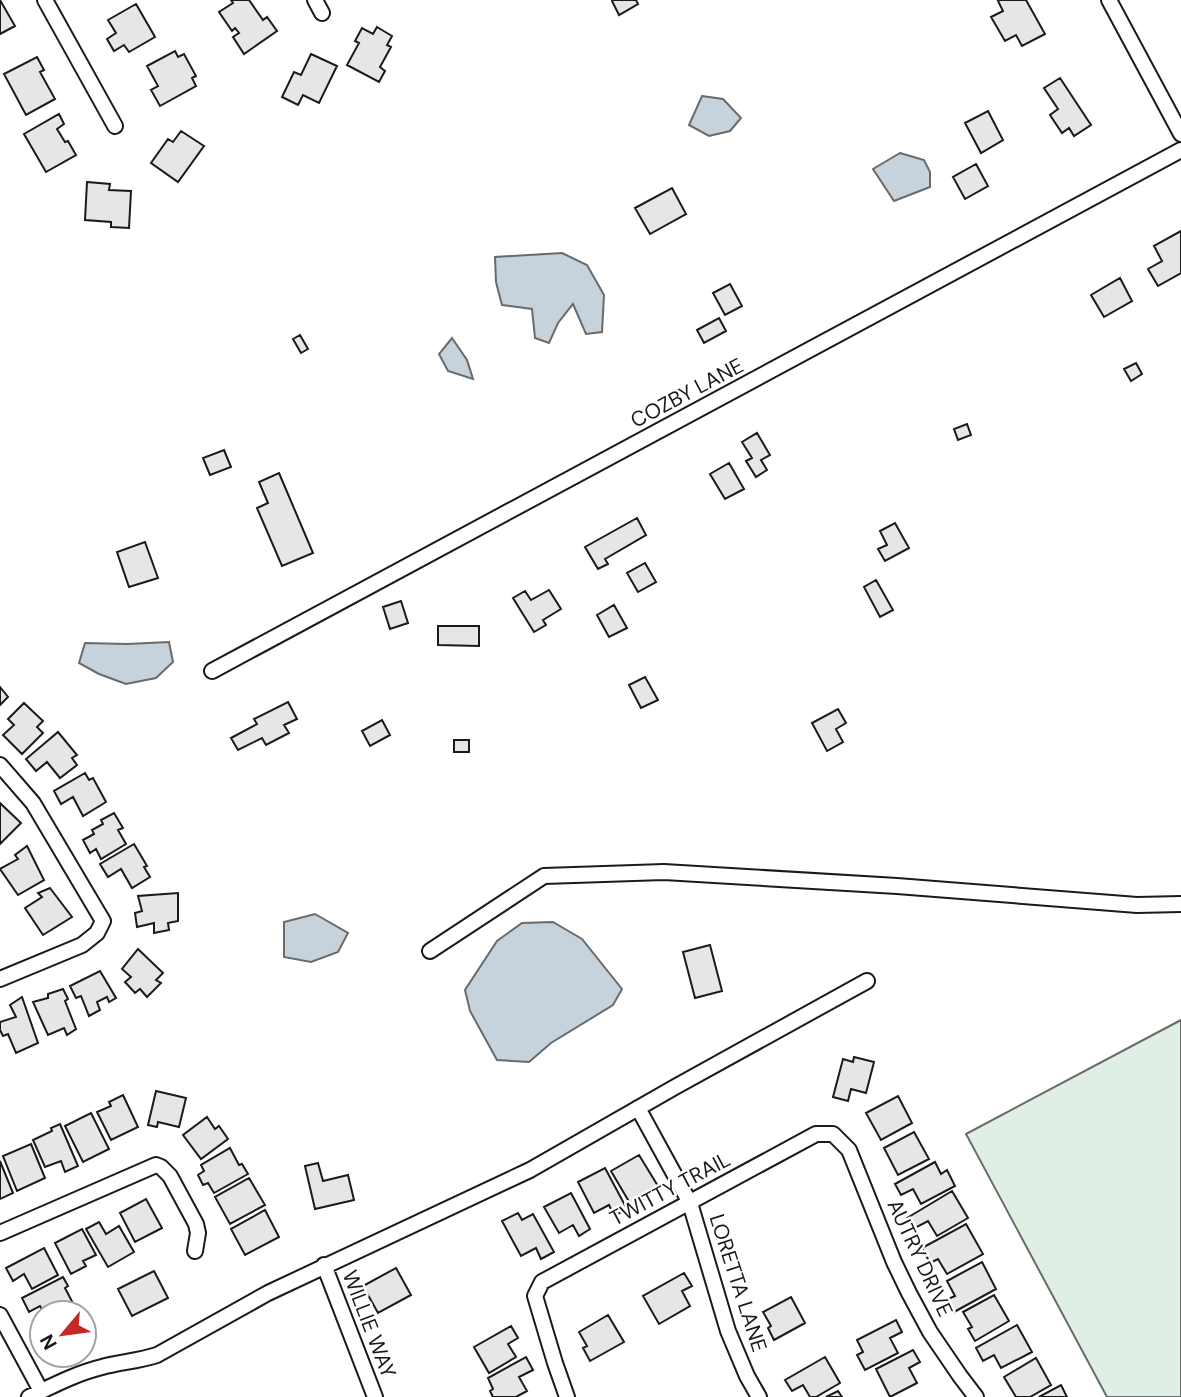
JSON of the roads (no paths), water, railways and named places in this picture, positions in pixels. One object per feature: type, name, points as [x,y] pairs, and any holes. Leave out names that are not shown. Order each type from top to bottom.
[{"type":"street","points":[[45,0],[115,126]]},
{"type":"street","points":[[1109,0],[1181,134]]},
{"type":"street","name":"COZBY LANE","points":[[212,671],[1181,150]]},
{"type":"street","points":[[0,765],[33,803],[103,921],[97,933],[82,945],[0,979]]},
{"type":"street","points":[[430,951],[544,876],[673,873],[897,886],[1138,905],[1181,904]]},
{"type":"street","points":[[0,1315],[35,1394],[59,1391],[99,1367],[140,1361],[157,1355],[324,1265],[530,1170],[867,981]]},
{"type":"street","name":"LORETTA LANE","points":[[638,1108],[690,1203],[728,1331],[759,1397]]},
{"type":"street","name":"TWITTY TRAIL","points":[[567,1397],[535,1296],[542,1282],[816,1134],[832,1134]]},
{"type":"street","name":"AUTRY DRIVE","points":[[832,1134],[849,1150],[894,1262],[914,1303],[930,1332],[976,1397]]},
{"type":"street","points":[[0,1233],[156,1165],[170,1176],[195,1224],[198,1241],[195,1251]]},
{"type":"street","name":"WILLIE WAY","points":[[324,1265],[375,1397]]}]
